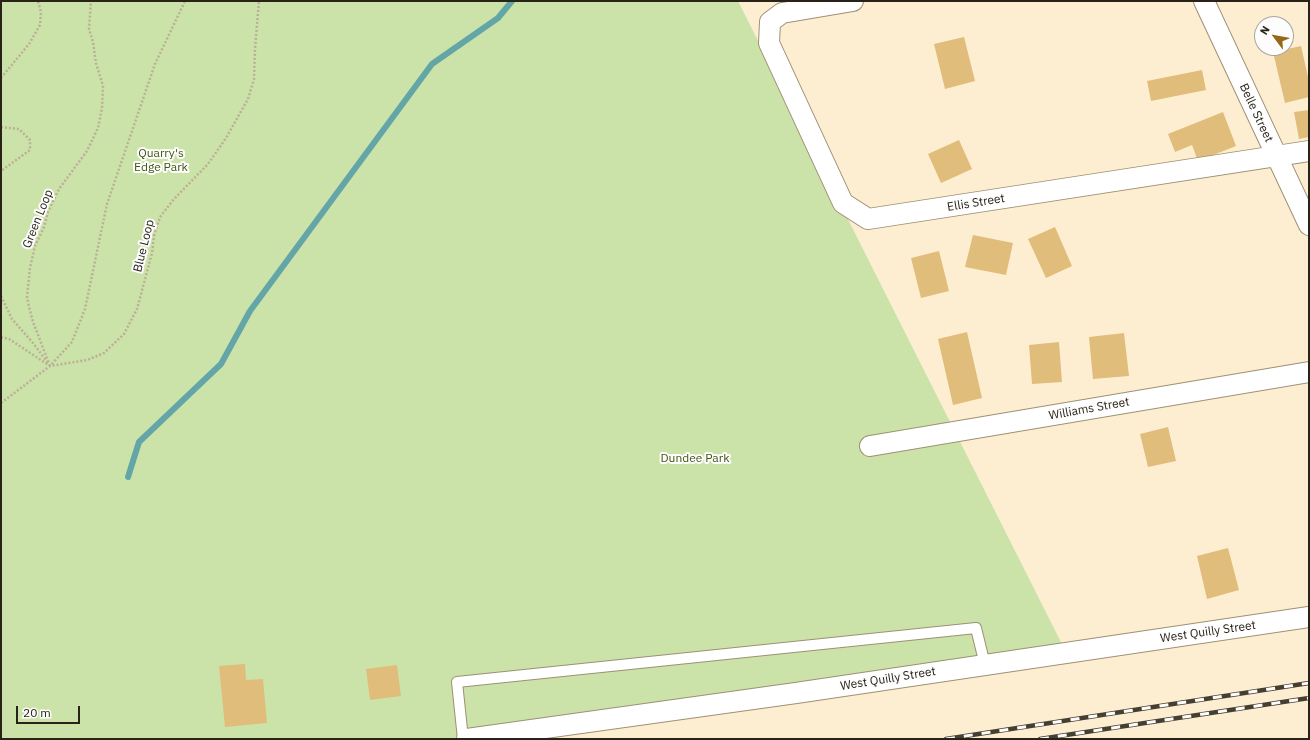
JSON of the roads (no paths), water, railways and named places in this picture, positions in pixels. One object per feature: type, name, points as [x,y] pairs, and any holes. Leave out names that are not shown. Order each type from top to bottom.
[{"type":"street","name":"Ellis Street","points":[[853,1],[782,13],[770,22],[769,43],[843,203],[868,219],[1309,151]]},
{"type":"street","name":"Belle Street","points":[[1204,1],[1309,225]]},
{"type":"street","name":"Williams Street","points":[[870,446],[1309,372]]},
{"type":"street","name":"West Quilly Street","points":[[467,739],[804,692],[1309,617]]},
{"type":"lane","points":[[463,739],[457,682],[976,628],[985,665]]},
{"type":"waterway","points":[[128,477],[139,442],[221,364],[250,311],[432,64],[498,18],[512,1]]},
{"type":"railway","points":[[946,739],[1309,683]]},
{"type":"railway","points":[[1040,739],[1309,698]]},
{"type":"park label","name":"Quarry's Edge Park","points":[[161,161]]},
{"type":"park label","name":"Dundee Park","points":[[695,459]]}]
